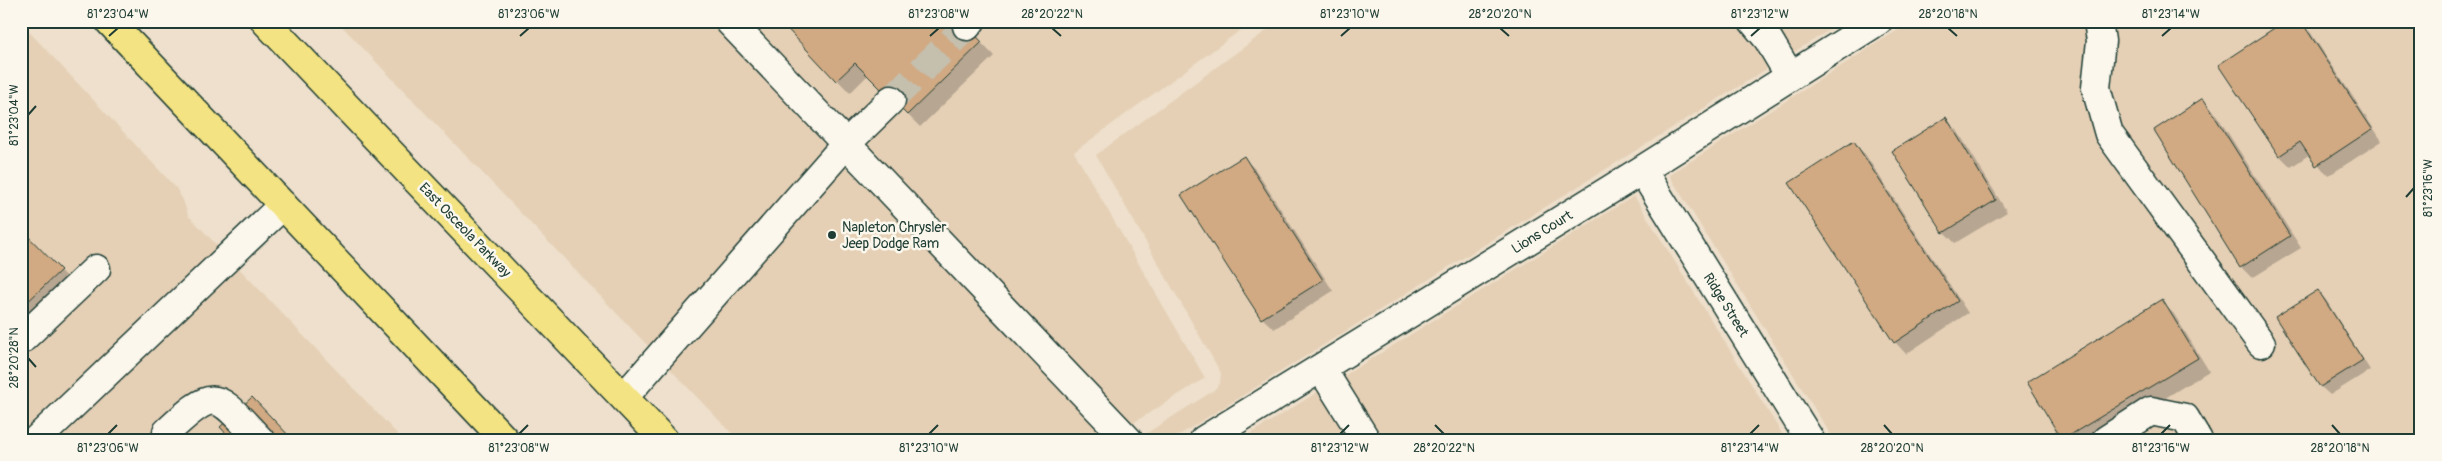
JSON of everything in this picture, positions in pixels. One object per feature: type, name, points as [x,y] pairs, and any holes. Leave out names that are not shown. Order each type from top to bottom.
[{"type":"main road","points":[[109,21],[505,440]]},
{"type":"main road","name":"East Osceola Parkway","points":[[265,21],[664,440]]},
{"type":"street","points":[[729,21],[1128,440]]},
{"type":"street","points":[[1754,21],[1768,39],[1790,76]]},
{"type":"street","name":"Lions Court","points":[[1204,440],[1642,170],[1878,21]]},
{"type":"street","points":[[2098,21],[2101,41],[2096,88],[2109,134],[2261,343]]},
{"type":"street","points":[[624,398],[846,144],[891,100]]},
{"type":"street","name":"Ridge Street","points":[[1642,170],[1810,440]]},
{"type":"street","points":[[36,440],[283,205]]},
{"type":"street","points":[[21,340],[96,269]]},
{"type":"street","points":[[1321,368],[1366,440]]},
{"type":"street","points":[[167,432],[194,407],[206,401],[218,400],[228,406],[260,440]]},
{"type":"street","points":[[2106,440],[2151,411],[2186,418],[2198,440]]},
{"type":"shaded area","name":"Napleton Chrysler Jeep Dodge Ram","points":[[337,21],[1253,21],[1074,152],[1205,378],[1106,440],[738,440]]},
{"type":"shaded area","points":[[1273,21],[1844,21],[1171,440],[1136,440],[1213,391],[1220,383],[1221,373],[1096,155],[1266,31]]},
{"type":"shaded area","points":[[1912,21],[2421,21],[2421,440],[1834,440],[1669,175]]},
{"type":"shaded area","points":[[21,23],[176,188],[183,200],[188,215],[403,440],[21,440]]},
{"type":"shaded area","points":[[1634,196],[1786,440],[1240,440]]},
{"type":"building","points":[[780,21],[962,21],[982,42],[907,115],[855,63],[836,81]]},
{"type":"building","points":[[2285,21],[2301,21],[2372,129],[2316,166],[2300,142],[2279,156],[2218,65]]},
{"type":"building","points":[[2203,98],[2290,236],[2240,268],[2154,130]]},
{"type":"building","points":[[1946,117],[1996,200],[1943,233],[1892,151]]},
{"type":"building","points":[[1854,141],[1958,301],[1894,343],[1789,183]]},
{"type":"building","points":[[1244,156],[1323,280],[1261,319],[1181,195]]},
{"type":"building","points":[[21,229],[61,270],[21,308]]},
{"type":"building","points":[[2318,290],[2363,360],[2320,387],[2275,317]]},
{"type":"building","points":[[2162,299],[2198,358],[2062,440],[2027,382]]},
{"type":"building","points":[[252,397],[293,440],[232,440],[220,427]]},
{"type":"building","points":[[1710,435],[1713,440],[1702,440]]},
{"type":"tunnel","points":[[891,100],[967,26]]},
{"type":"place","name":"Napleton Chrysler Jeep Dodge Ram","points":[[832,235]]}]
